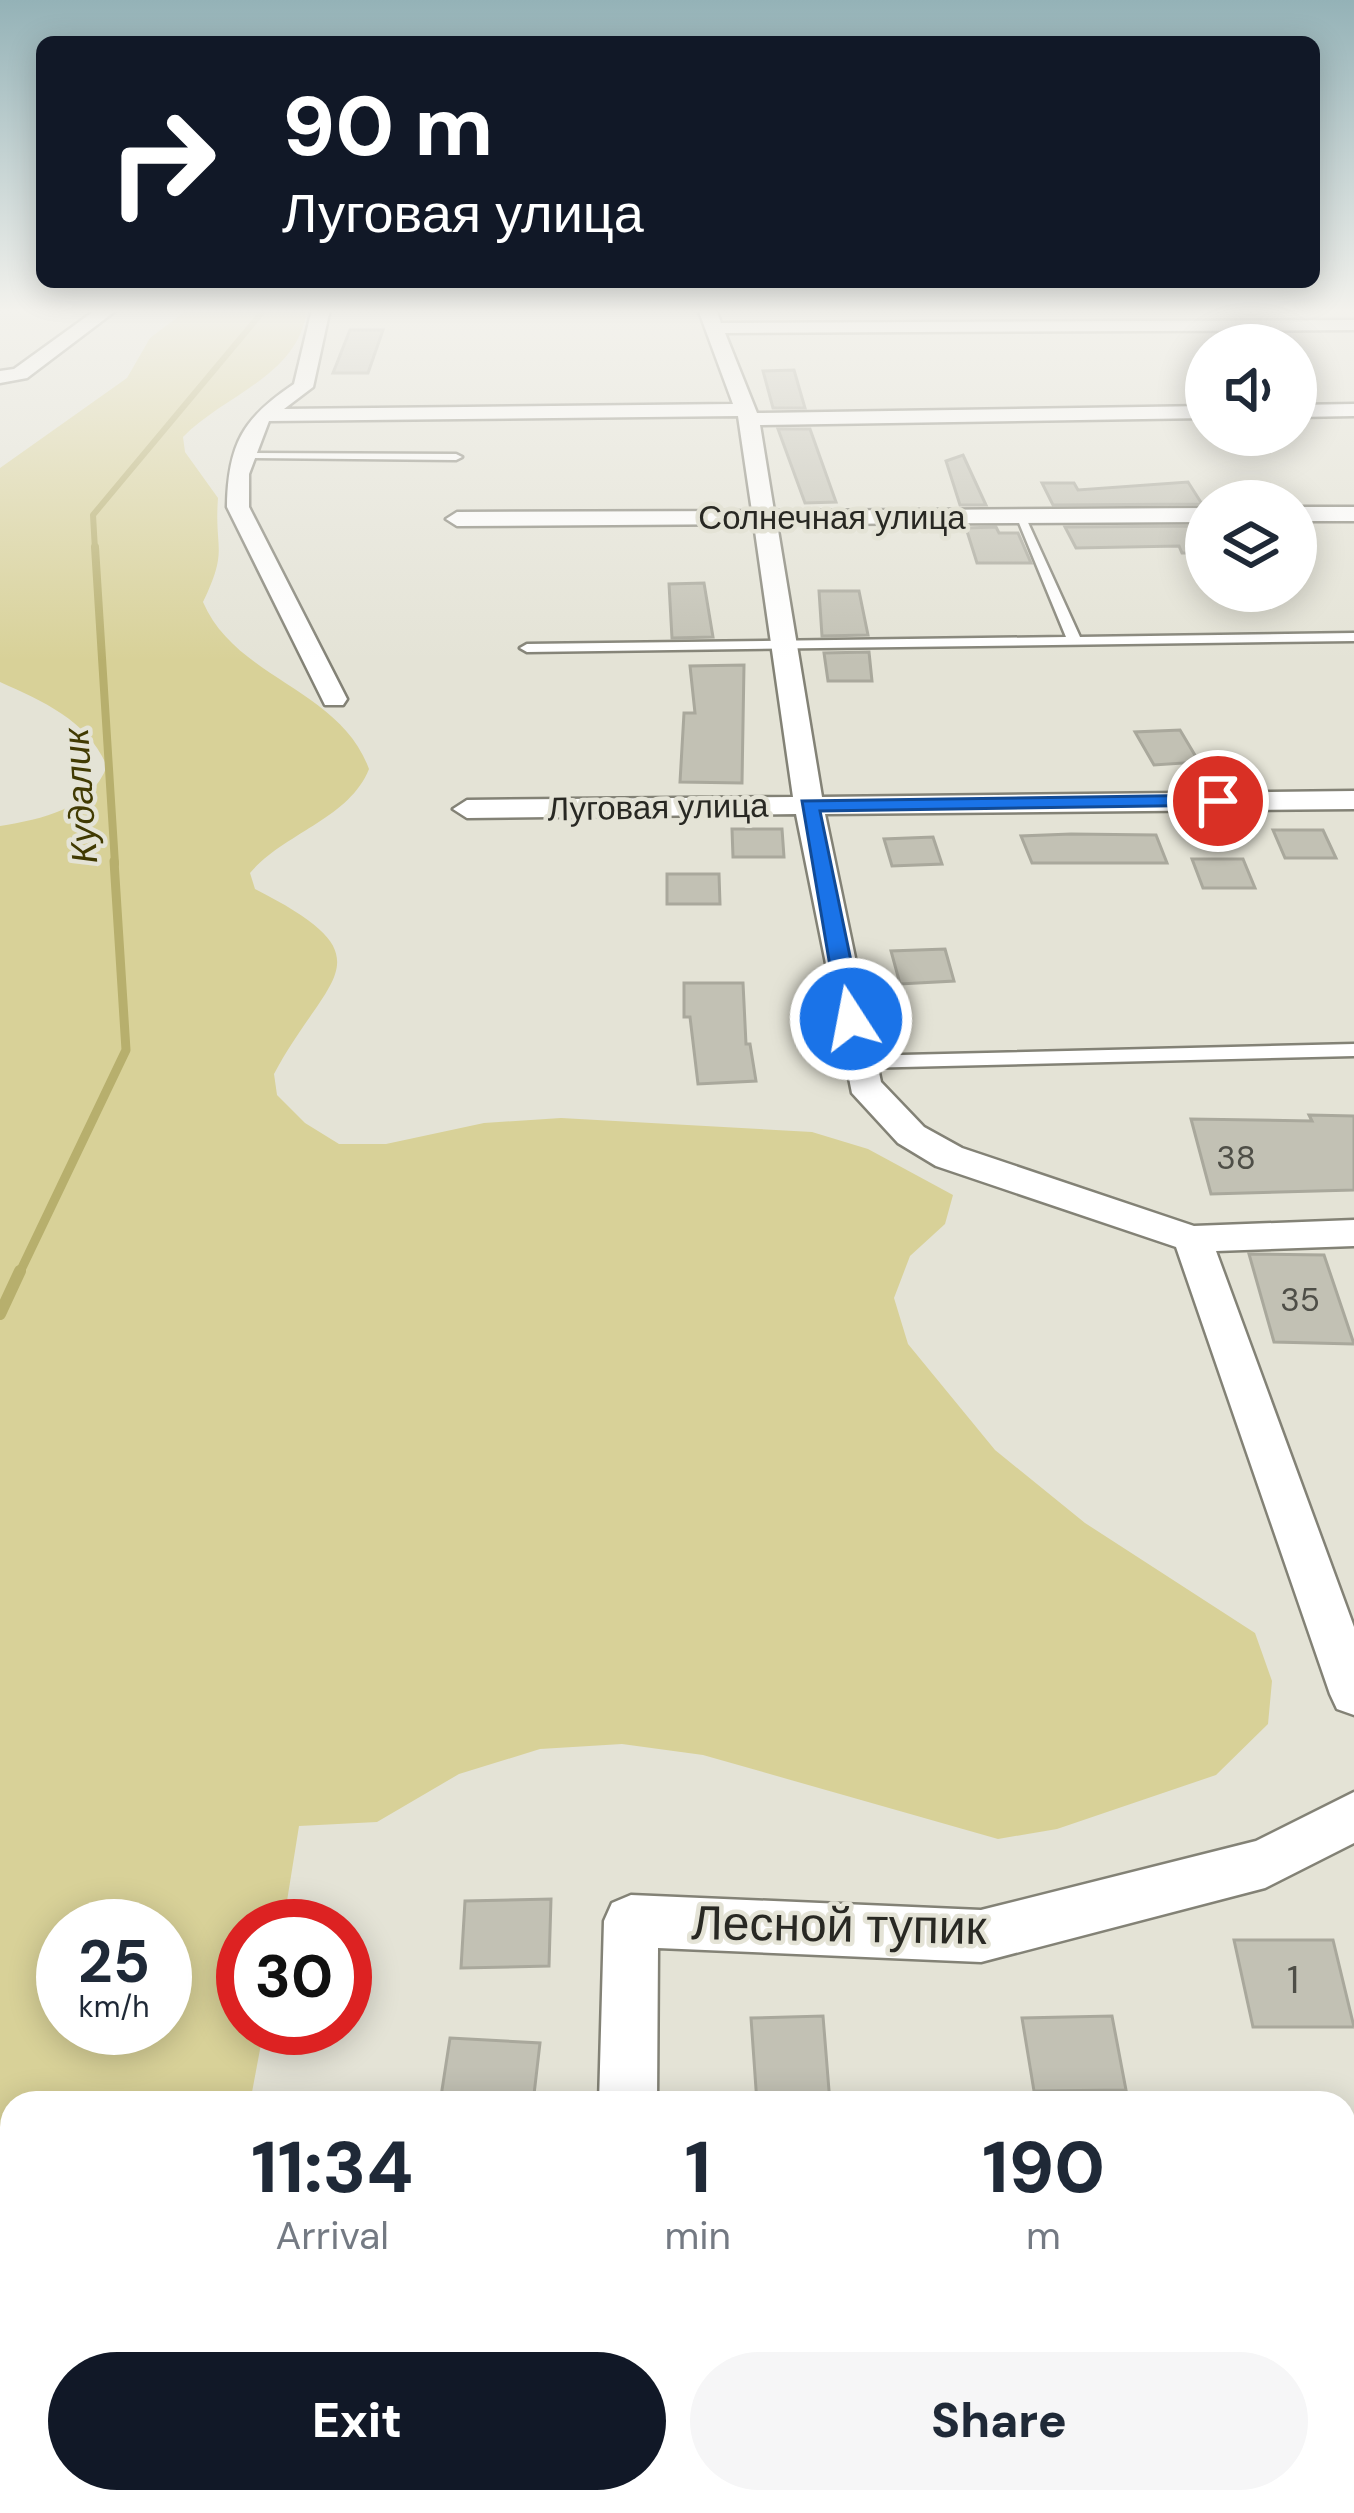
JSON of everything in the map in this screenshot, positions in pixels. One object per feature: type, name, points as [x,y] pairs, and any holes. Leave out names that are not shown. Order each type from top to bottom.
[{"type":"street","points":[[257,426],[245,456],[238,507],[334,699]]},
{"type":"street","points":[[748,426],[809,805],[864,1085],[911,1135],[949,1157],[1192,1239],[1354,1233]]},
{"type":"street","points":[[1317,514],[1354,514]]},
{"type":"street","name":"Солнечная улица","points":[[457,519],[1185,515]]},
{"type":"street","name":"Луговая улица","points":[[466,809],[1354,800]]},
{"type":"street","points":[[1192,1239],[1352,1681]]},
{"type":"street","name":"Лесной тупик","points":[[628,2091],[631,1921],[981,1936],[1265,1863],[1354,1816]]},
{"type":"lane","points":[[245,456],[456,457]]},
{"type":"lane","points":[[1019,516],[1075,640]]},
{"type":"lane","points":[[527,648],[1354,637]]},
{"type":"lane","points":[[860,1062],[1354,1050]]},
{"type":"shaded area","points":[[59,426],[195,426],[183,437],[185,452],[218,498],[218,559],[203,602],[218,628],[239,649],[335,720],[355,742],[369,769],[347,801],[250,873],[255,889],[324,933],[336,952],[336,970],[328,990],[274,1074],[277,1095],[305,1123],[339,1144],[386,1144],[484,1123],[561,1118],[812,1132],[868,1149],[953,1195],[945,1224],[910,1256],[894,1298],[908,1344],[995,1450],[1085,1523],[1255,1633],[1272,1681],[1268,1724],[1216,1775],[1057,1829],[998,1839],[703,1755],[622,1744],[540,1749],[459,1774],[377,1822],[299,1826],[287,1899],[216,1899],[216,2055],[259,2055],[252,2091],[0,2091],[0,826],[63,810],[89,793],[107,766],[76,724],[0,682],[0,468]]},
{"type":"building","points":[[778,429],[810,429],[836,502],[805,503]]},
{"type":"building","points":[[963,455],[986,505],[960,505],[946,461]]},
{"type":"building","points":[[1185,482],[1185,504],[1053,505],[1042,483],[1074,483],[1078,490]]},
{"type":"building","points":[[1185,526],[1185,553],[1179,546],[1076,548],[1065,527]]},
{"type":"building","points":[[996,527],[999,533],[1018,533],[1031,563],[977,563],[966,528]]},
{"type":"building","points":[[704,583],[713,637],[672,638],[669,584]]},
{"type":"building","points":[[819,591],[859,591],[868,635],[822,636]]},
{"type":"building","points":[[869,652],[872,681],[828,681],[824,653]]},
{"type":"building","points":[[744,665],[742,783],[680,782],[684,713],[695,713],[690,666]]},
{"type":"building","points":[[1180,730],[1199,762],[1154,765],[1135,732]]},
{"type":"building","points":[[732,829],[782,829],[784,857],[733,857]]},
{"type":"building","points":[[1273,830],[1323,830],[1336,858],[1285,858]]},
{"type":"building","points":[[1156,835],[1167,863],[1032,863],[1021,836]]},
{"type":"building","points":[[933,837],[942,864],[892,866],[884,839]]},
{"type":"building","points":[[1192,859],[1243,859],[1255,888],[1203,888]]},
{"type":"building","points":[[667,874],[719,874],[720,904],[667,904]]},
{"type":"building","points":[[945,949],[954,981],[900,984],[891,951]]},
{"type":"building","points":[[684,983],[743,983],[746,1044],[750,1044],[756,1081],[698,1084],[690,1017],[684,1017]]},
{"type":"building","points":[[1309,1115],[1354,1116],[1354,1190],[1211,1194],[1191,1119],[1312,1121]]},
{"type":"building","points":[[1249,1254],[1324,1255],[1354,1344],[1274,1342]]},
{"type":"building","points":[[551,1899],[549,1966],[461,1968],[465,1901]]},
{"type":"building","points":[[1234,1940],[1333,1940],[1354,2027],[1253,2027]]},
{"type":"building","points":[[823,2016],[829,2091],[756,2091],[751,2018]]},
{"type":"building","points":[[1112,2016],[1126,2090],[1034,2091],[1022,2018]]},
{"type":"building","points":[[450,2038],[540,2043],[534,2091],[442,2091]]},
{"type":"waterway","name":"Кудалик","points":[[95,550],[93,515],[167,426]]},
{"type":"waterway","name":"Кудалик","points":[[95,547],[115,864]]},
{"type":"waterway","name":"Кудалик","points":[[19,1274],[126,1050],[114,861]]},
{"type":"waterway","name":"Кудалик","points":[[0,1314],[20,1271]]},
{"type":"route","points":[[851,1019],[809,805],[1218,801]]}]
